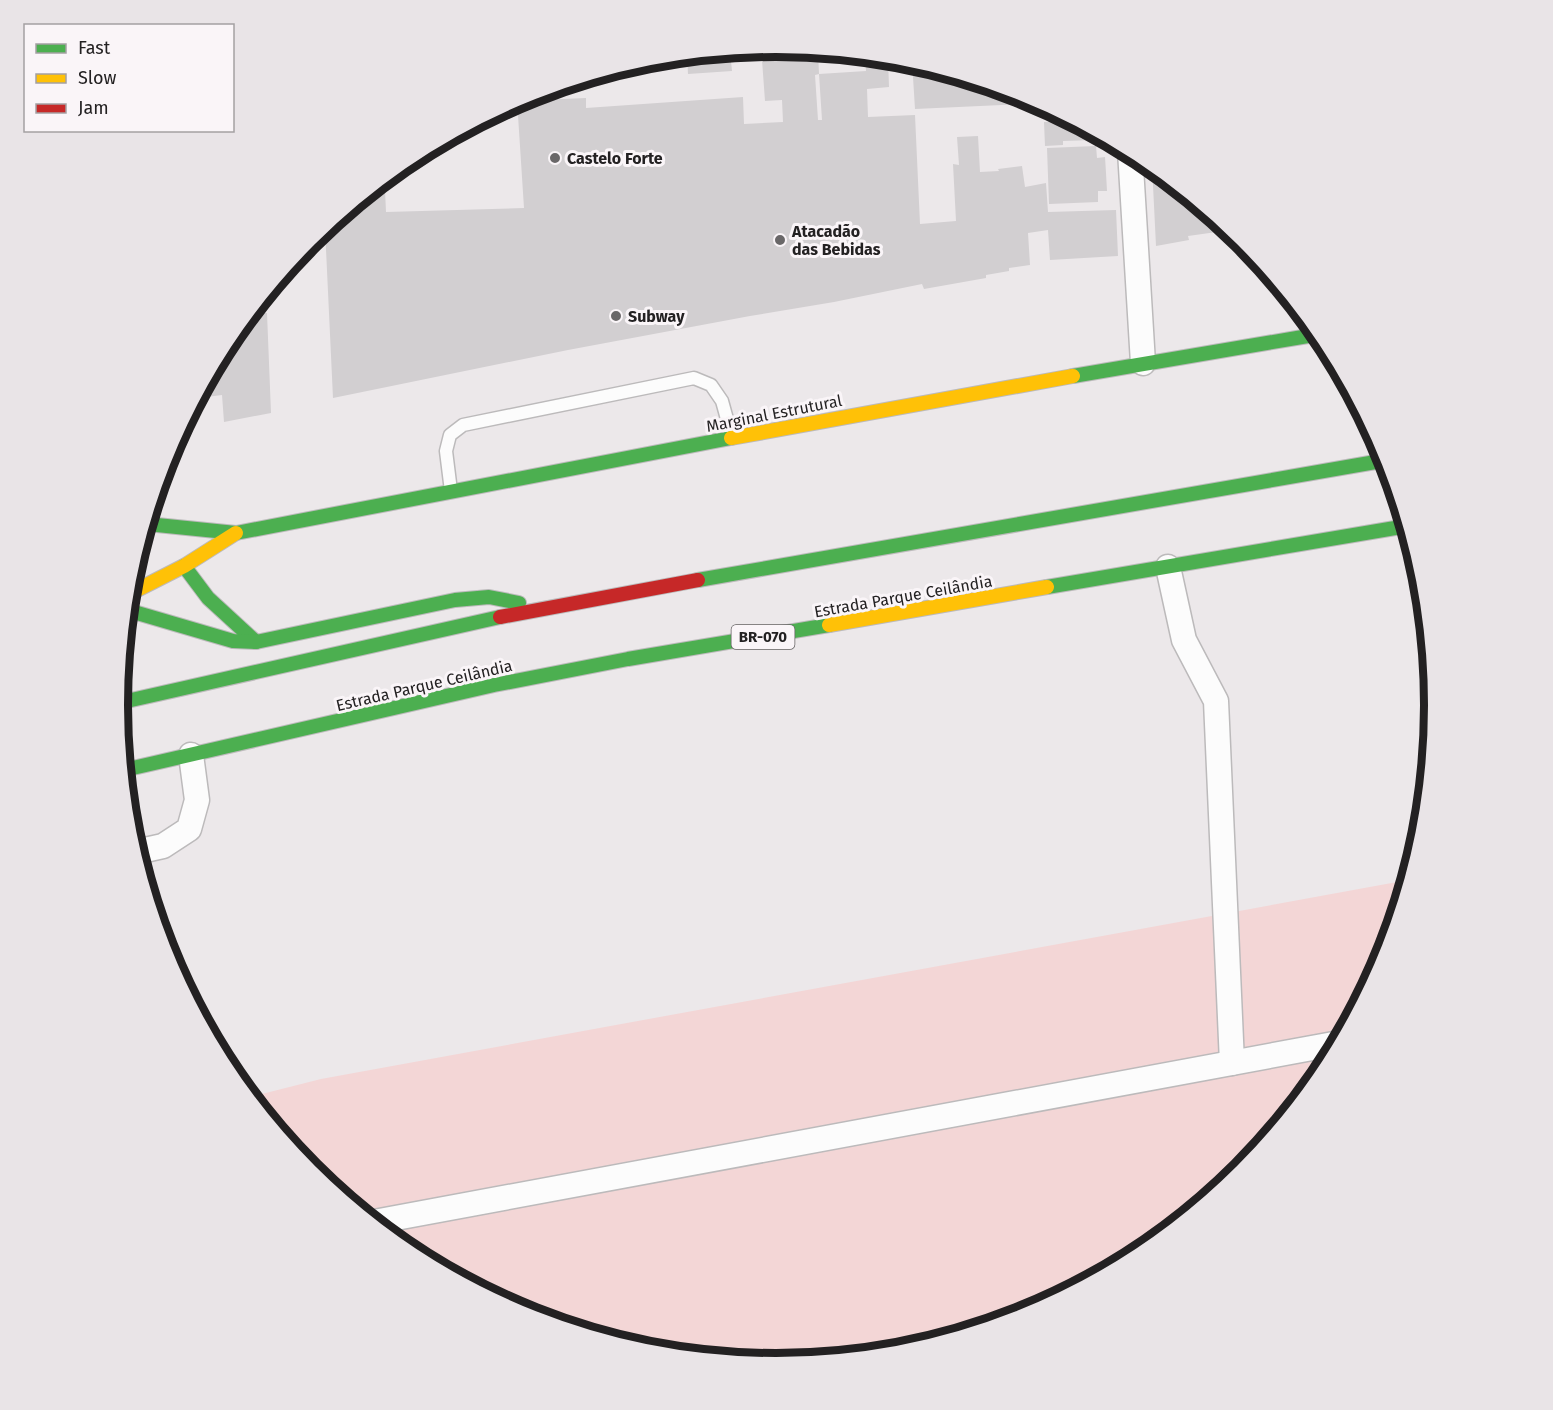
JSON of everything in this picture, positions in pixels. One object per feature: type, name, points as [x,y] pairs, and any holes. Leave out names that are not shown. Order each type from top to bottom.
[{"type":"main road","name":"Marginal Estrutural","points":[[155,525],[236,533],[733,438],[1143,363],[1309,336]]},
{"type":"main road","points":[[128,701],[534,609],[1377,462]]},
{"type":"main road","name":"Estrada Parque Ceilândia","points":[[132,768],[494,685],[628,658],[1399,527]]},
{"type":"main road","name":"Marginal Estrutural","points":[[139,589],[184,566],[236,533]]},
{"type":"main road","points":[[184,566],[214,606],[256,642]]},
{"type":"main road","points":[[135,612],[233,641],[256,642],[441,603],[485,597],[508,598],[534,609]]},
{"type":"street","points":[[1131,162],[1143,363]]},
{"type":"street","points":[[1168,567],[1184,640],[1216,701],[1232,1062]]},
{"type":"street","points":[[146,850],[164,846],[189,829],[197,800],[191,754]]},
{"type":"street","points":[[384,1220],[1328,1045]]},
{"type":"lane","points":[[451,492],[446,451],[450,435],[463,425],[694,378],[711,385],[722,401],[733,438]]},
{"type":"shaded area","points":[[1399,882],[1375,953],[1338,1029],[1291,1099],[1264,1132],[1204,1192],[1137,1244],[1063,1286],[985,1319],[903,1341],[819,1352],[734,1352],[650,1341],[568,1319],[529,1304],[452,1266],[416,1244],[382,1219],[318,1163],[259,1095],[321,1079]]},
{"type":"building","points":[[731,58],[732,71],[688,74],[687,64]]},
{"type":"building","points":[[744,58],[818,58],[819,74],[866,71],[866,64],[888,67],[889,87],[867,89],[868,117],[915,115],[920,224],[956,221],[953,164],[959,165],[957,137],[978,136],[980,172],[1022,166],[1025,187],[1046,183],[1048,212],[1116,210],[1118,256],[1050,260],[1048,230],[1028,233],[1030,265],[1009,268],[1009,271],[986,275],[986,278],[924,289],[922,284],[568,350],[333,398],[326,240],[349,218],[385,190],[386,212],[524,208],[518,111],[545,100],[586,98],[586,108],[743,97],[744,124],[783,122],[782,100],[765,101],[762,60],[744,61]],"holes":[[[819,74],[822,120],[818,120],[815,75]]]},
{"type":"building","points":[[913,71],[985,91],[1020,104],[915,109]]},
{"type":"building","points":[[1051,118],[1093,140],[1063,141],[1063,145],[1045,146],[1044,122],[1051,122]]},
{"type":"building","points":[[1096,146],[1097,158],[1105,157],[1107,191],[1098,191],[1098,202],[1049,204],[1047,148]]},
{"type":"building","points":[[1153,177],[1219,232],[1188,236],[1189,240],[1156,246]]},
{"type":"building","points":[[260,313],[267,313],[271,413],[224,422],[222,395],[206,397],[223,369],[224,377],[223,368]]},
{"type":"traffic: fast","points":[[1073,376],[1309,336]]},
{"type":"traffic: fast","points":[[155,525],[236,533],[731,438]]},
{"type":"traffic: fast","points":[[698,580],[1377,462]]},
{"type":"traffic: fast","points":[[1047,587],[1399,527]]},
{"type":"traffic: fast","points":[[184,566],[208,598],[256,642]]},
{"type":"traffic: fast","points":[[135,612],[233,641],[256,642],[455,600],[489,597],[519,603]]},
{"type":"traffic: fast","points":[[128,701],[500,617]]},
{"type":"traffic: fast","points":[[132,768],[494,685],[628,659],[829,625]]},
{"type":"traffic: slow","points":[[731,438],[1073,376]]},
{"type":"traffic: slow","points":[[139,589],[184,566],[236,533]]},
{"type":"traffic: slow","points":[[829,625],[1047,587]]},
{"type":"traffic: jam","points":[[500,617],[698,580]]},
{"type":"place","name":"Castelo Forte","points":[[555,158]]},
{"type":"place","name":"Atacadão das Bebidas","points":[[780,240]]},
{"type":"place","name":"Subway","points":[[616,316]]}]
